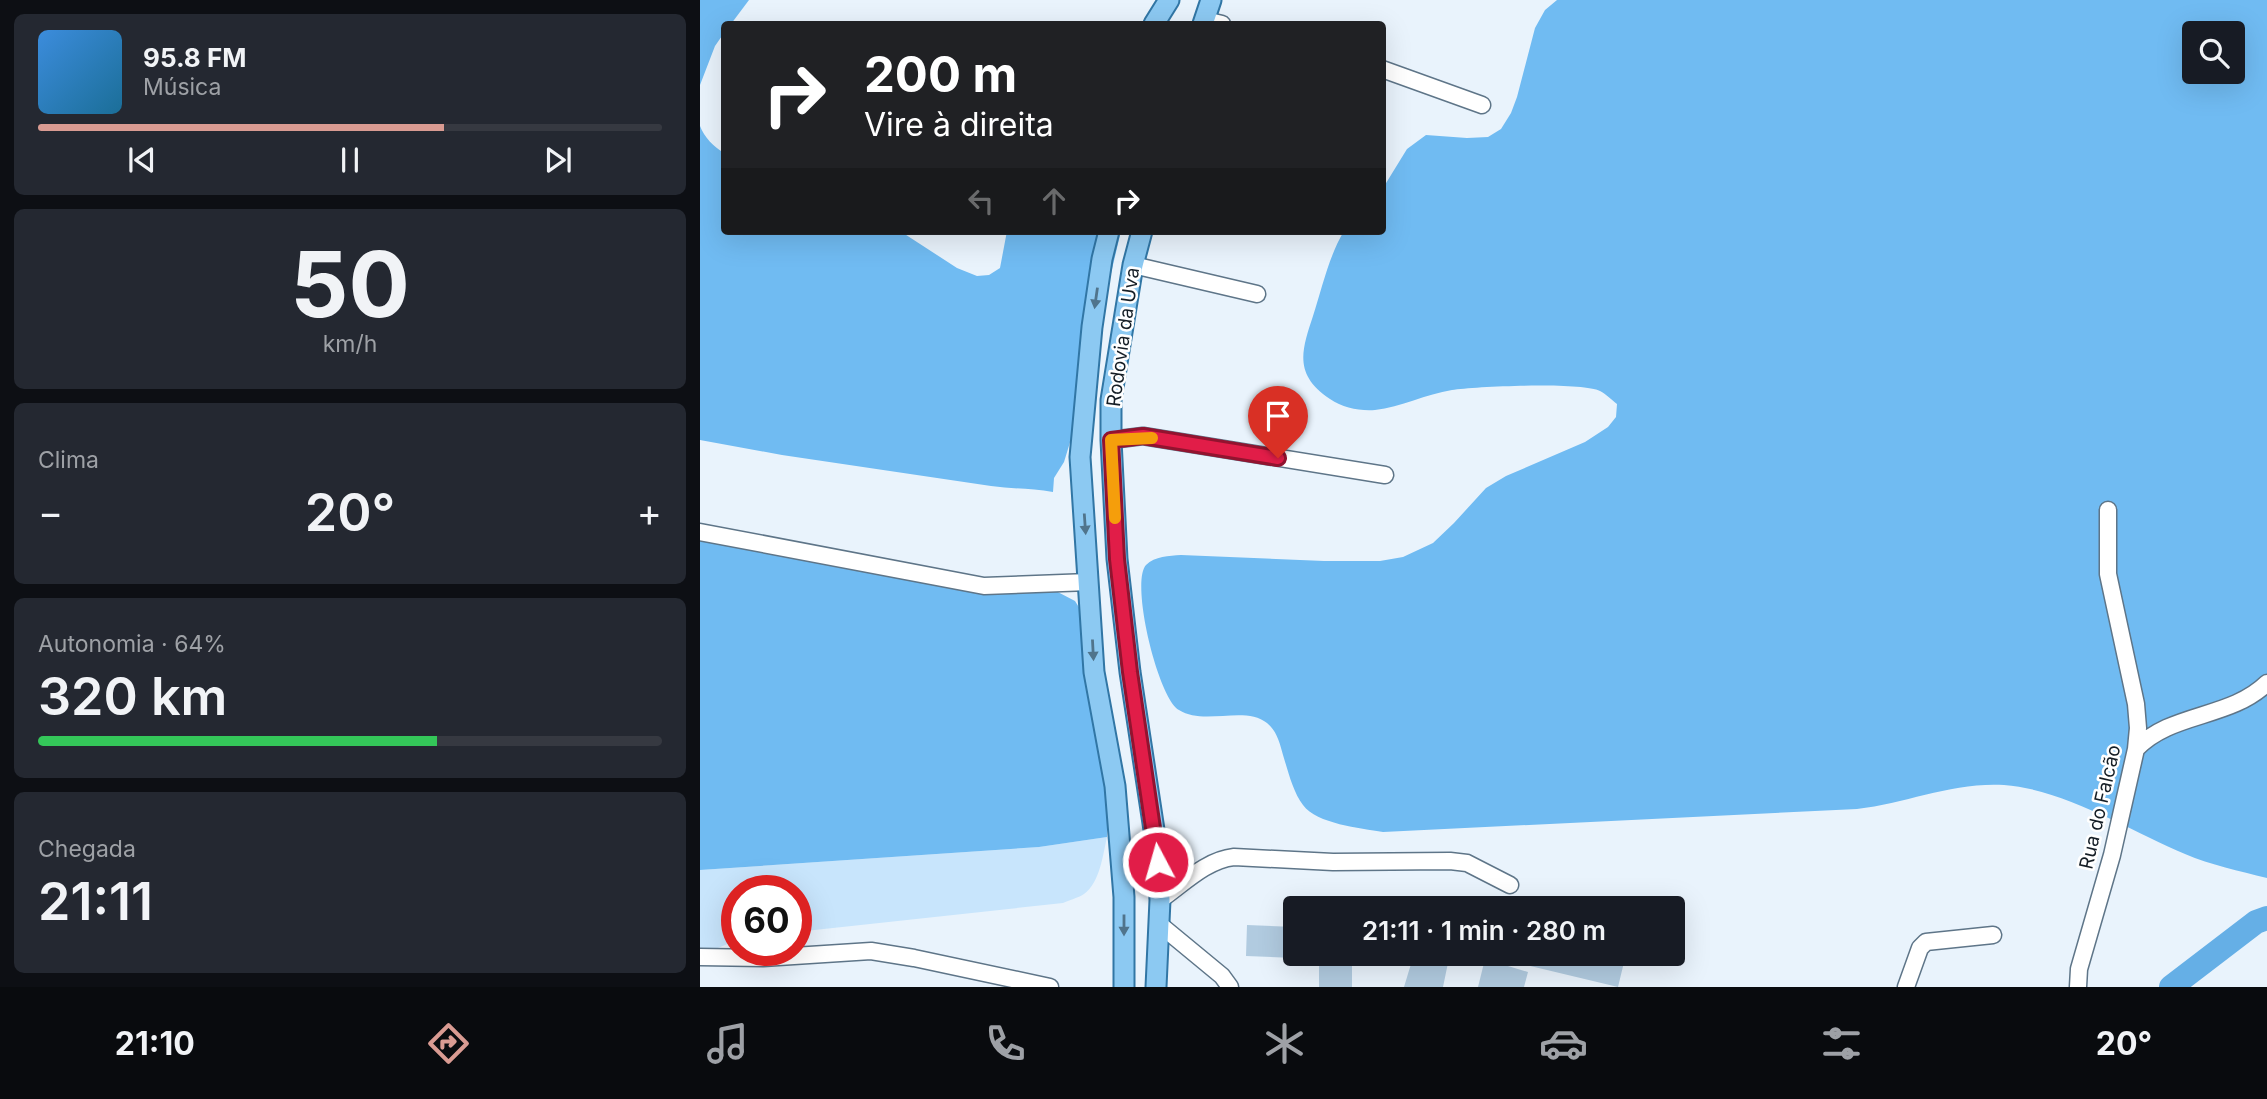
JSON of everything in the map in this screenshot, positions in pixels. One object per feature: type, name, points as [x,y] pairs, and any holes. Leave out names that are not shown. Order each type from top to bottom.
[{"type":"main road","points":[[1156,21],[1169,0]]},
{"type":"main road","points":[[1171,21],[1177,0]]},
{"type":"main road","points":[[1210,21],[1211,0]]},
{"type":"main road","name":"Rodovia da Uva","points":[[1108,235],[1092,327],[1080,457],[1094,673],[1116,800],[1124,897],[1124,987]]},
{"type":"main road","name":"Rodovia da Uva","points":[[1141,235],[1132,265],[1111,400],[1111,440],[1117,559],[1130,672],[1156,843],[1160,900],[1156,987]]},
{"type":"street","points":[[1386,70],[1482,105]]},
{"type":"street","points":[[1132,265],[1257,294]]},
{"type":"street","points":[[1111,440],[1143,436],[1385,475]]},
{"type":"street","name":"Rua do Falcão","points":[[2078,987],[2079,969],[2112,855],[2136,749],[2138,728],[2136,704],[2108,574],[2108,510]]},
{"type":"street","points":[[700,532],[984,586],[1089,582]]},
{"type":"street","points":[[2136,749],[2148,736],[2170,725],[2207,715],[2244,700],[2267,683]]},
{"type":"street","points":[[1160,900],[1211,863],[1234,857],[1333,862],[1450,861],[1467,863],[1510,885]]},
{"type":"street","points":[[1159,924],[1222,976],[1230,987]]},
{"type":"street","points":[[1906,987],[1920,948],[1926,942],[1993,935]]},
{"type":"street","points":[[700,957],[763,958],[871,951],[1050,987]]},
{"type":"shaded area","points":[[700,0],[749,0],[733,21],[721,21],[721,37],[700,85]]},
{"type":"shaded area","points":[[1557,0],[2267,0],[2267,878],[2195,858],[2096,812],[2050,794],[2004,785],[1948,790],[1857,809],[1383,832],[1363,829],[1318,817],[1303,805],[1294,788],[1278,738],[1267,723],[1247,716],[1200,716],[1179,710],[1163,685],[1144,615],[1142,576],[1150,562],[1162,557],[1181,555],[1324,561],[1380,561],[1403,557],[1433,543],[1486,488],[1506,476],[1585,442],[1608,427],[1616,417],[1617,404],[1607,395],[1589,388],[1573,386],[1505,386],[1452,390],[1375,410],[1357,409],[1335,402],[1318,390],[1306,372],[1306,341],[1334,251],[1342,235],[1386,235],[1386,183],[1407,149],[1426,135],[1488,137],[1501,129],[1517,97],[1535,28],[1545,10]]},
{"type":"shaded area","points":[[700,126],[704,134],[721,151],[721,235],[906,235],[957,268],[977,276],[989,275],[1000,268],[1006,235],[1120,235],[1075,426],[1064,462],[1054,478],[1053,492],[991,486],[700,440]]},
{"type":"shaded area","points":[[700,534],[1052,589],[1075,601],[1085,617],[1107,789],[1107,837],[1039,847],[700,870]]},
{"type":"shaded area","points":[[1107,837],[1094,883],[1084,894],[1063,903],[812,930],[812,875],[721,875],[721,947],[706,953],[700,961],[700,870],[1039,847]]},
{"type":"building","points":[[1247,925],[1283,926],[1283,958],[1246,956]]},
{"type":"building","points":[[1319,966],[1352,966],[1352,987],[1319,987]]},
{"type":"building","points":[[1410,966],[1447,966],[1443,987],[1404,987]]},
{"type":"building","points":[[1483,966],[1508,966],[1528,972],[1524,987],[1478,987]]},
{"type":"building","points":[[1530,966],[1623,966],[1618,987]]},
{"type":"waterway","points":[[2171,987],[2256,922],[2267,918]]},
{"type":"slow traffic","points":[[1115,518],[1111,440],[1143,436],[1152,438]]},
{"type":"route","points":[[1158,862],[1130,672],[1117,559],[1111,440],[1143,436],[1278,458]]}]
